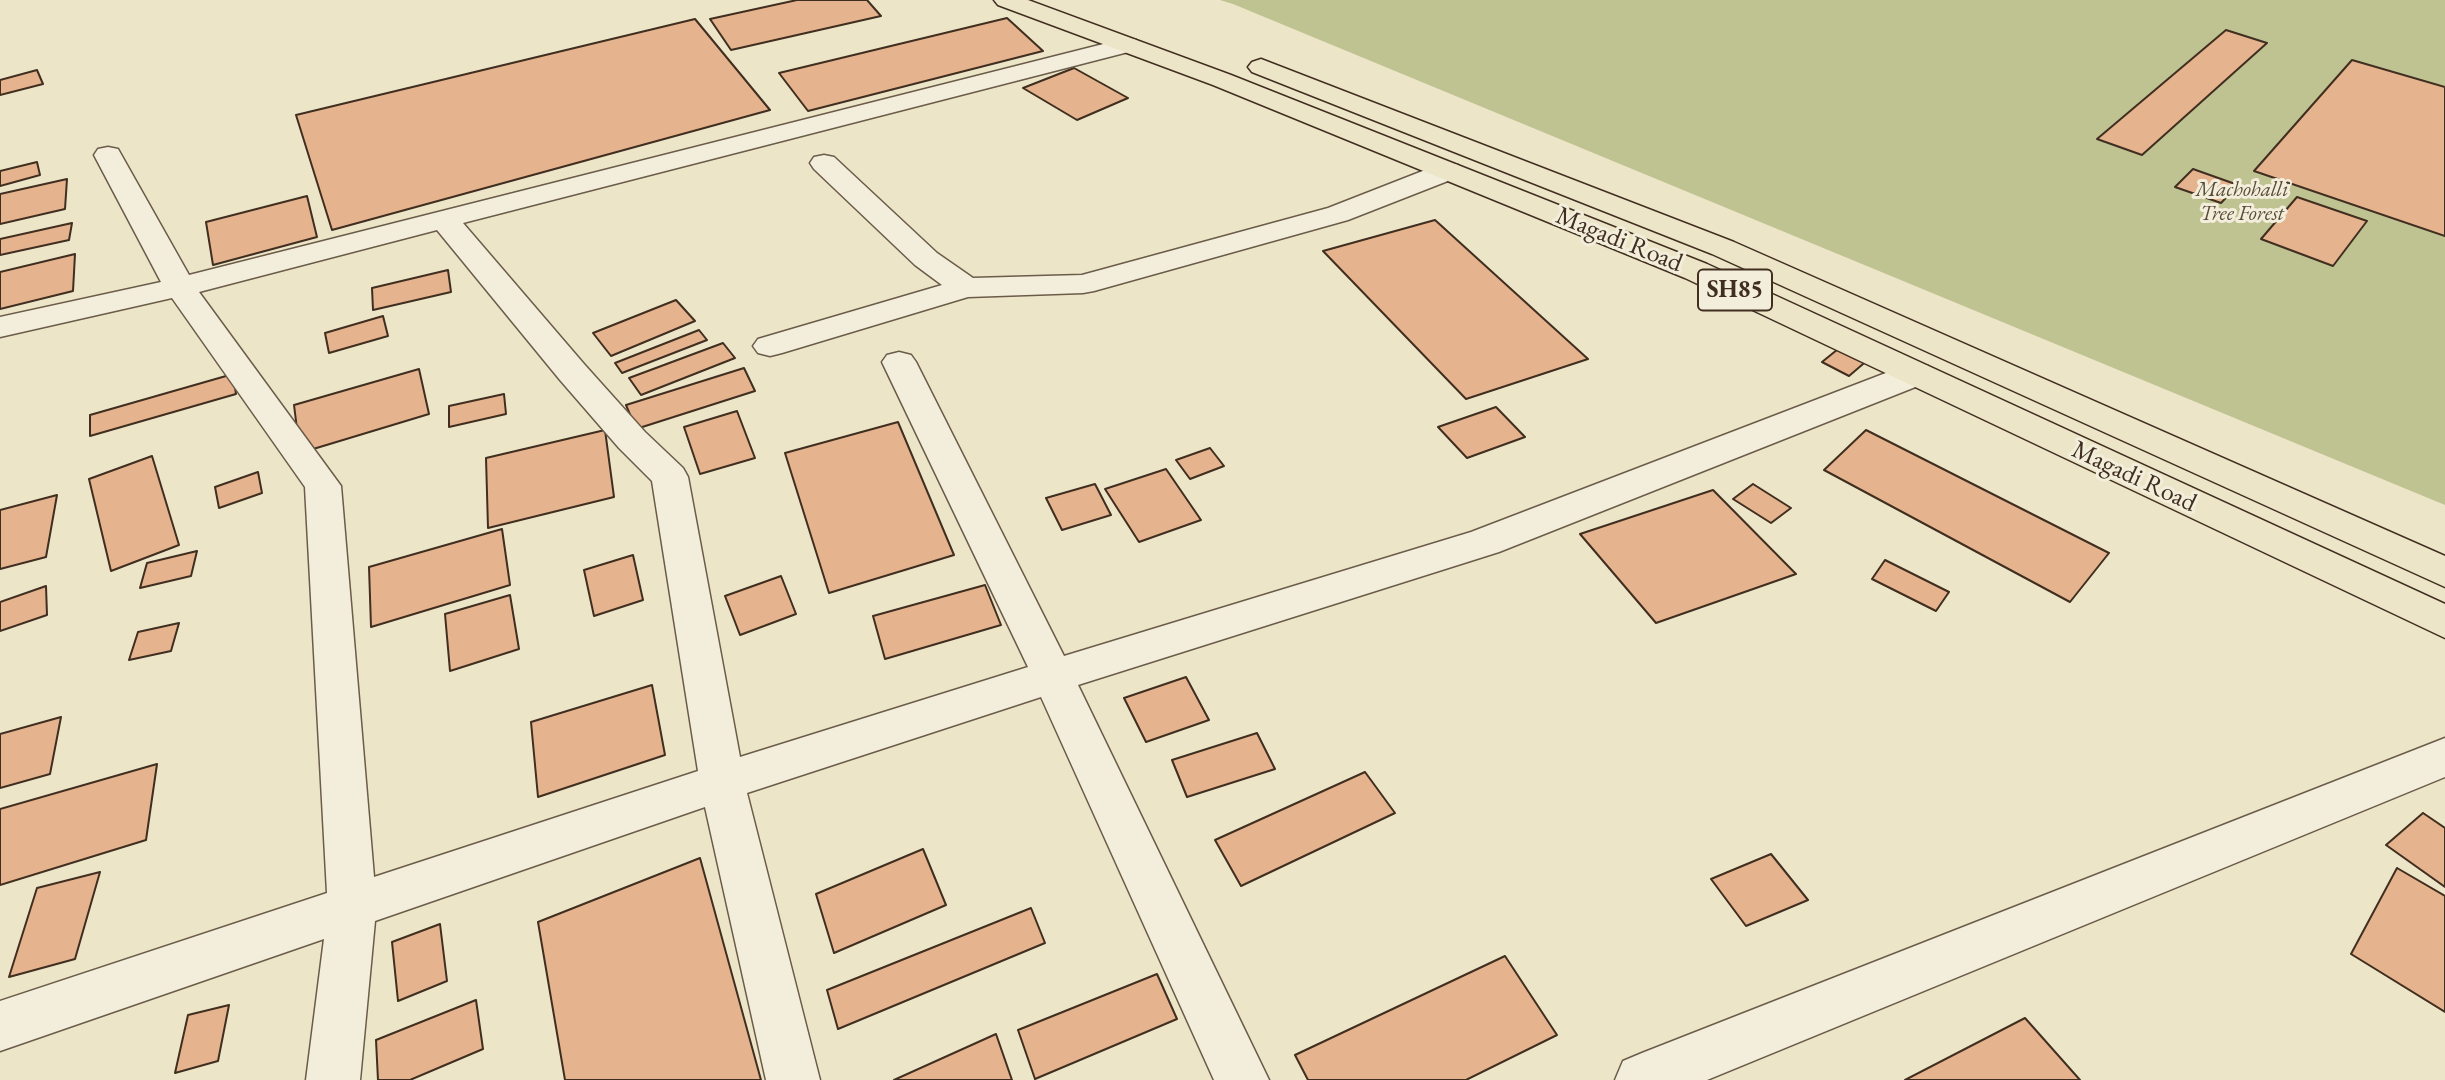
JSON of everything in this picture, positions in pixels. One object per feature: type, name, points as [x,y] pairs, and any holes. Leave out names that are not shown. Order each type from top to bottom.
[{"type":"main road","name":"Magadi Road","points":[[1006,0],[1222,80],[1696,271],[2445,622]]},
{"type":"main road","name":"Magadi Road","points":[[1074,0],[1251,63],[1723,248],[2445,572]]},
{"type":"street","points":[[0,327],[180,287],[1128,45]]},
{"type":"street","points":[[108,155],[180,287],[323,486],[352,908],[333,1080]]},
{"type":"street","points":[[824,163],[926,259],[966,288]]},
{"type":"street","points":[[770,346],[966,288],[1083,284],[1338,214],[1448,171]]},
{"type":"street","points":[[443,218],[572,372],[632,440],[670,477],[723,782],[793,1080]]},
{"type":"street","points":[[899,362],[1053,676],[1242,1080]]},
{"type":"street","points":[[0,1026],[723,782],[1485,542],[1916,374]]},
{"type":"street","points":[[1642,1080],[2445,757]]},
{"type":"green space","name":"Machohalli Tree Forest","points":[[1220,0],[2445,0],[2445,505],[1233,4]]},
{"type":"building","points":[[797,0],[867,0],[881,16],[731,50],[710,19]]},
{"type":"building","points":[[1007,18],[1043,51],[808,111],[779,73]]},
{"type":"building","points":[[695,19],[770,110],[332,230],[296,115]]},
{"type":"building","points":[[2226,30],[2267,43],[2142,155],[2097,139]]},
{"type":"building","points":[[2352,60],[2445,87],[2445,236],[2254,171]]},
{"type":"building","points":[[1074,68],[1128,98],[1077,120],[1023,88]]},
{"type":"building","points":[[37,70],[43,84],[0,95],[0,80]]},
{"type":"building","points":[[37,162],[40,175],[0,186],[0,171]]},
{"type":"building","points":[[2193,169],[2238,185],[2221,203],[2175,187]]},
{"type":"building","points":[[67,179],[65,209],[0,224],[0,194]]},
{"type":"building","points":[[307,196],[317,237],[213,265],[206,222]]},
{"type":"building","points":[[2297,197],[2367,221],[2333,266],[2261,239]]},
{"type":"building","points":[[1435,220],[1588,359],[1466,399],[1323,251]]},
{"type":"building","points":[[72,223],[69,240],[0,255],[0,239]]},
{"type":"building","points":[[75,254],[73,291],[0,309],[0,272]]},
{"type":"building","points":[[448,270],[451,292],[373,310],[372,288]]},
{"type":"building","points":[[676,300],[695,321],[611,356],[593,333]]},
{"type":"building","points":[[383,316],[388,336],[329,353],[325,333]]},
{"type":"building","points":[[699,330],[707,340],[622,373],[615,363]]},
{"type":"building","points":[[723,343],[735,358],[641,395],[629,378]]},
{"type":"building","points":[[1843,345],[1870,358],[1849,376],[1822,362]]},
{"type":"building","points":[[744,368],[755,391],[636,429],[626,405]]},
{"type":"building","points":[[419,369],[429,414],[300,453],[294,405]]},
{"type":"building","points":[[233,374],[236,394],[90,436],[90,415]]},
{"type":"building","points":[[504,394],[506,414],[449,427],[449,406]]},
{"type":"building","points":[[1496,407],[1525,437],[1467,458],[1438,427]]},
{"type":"building","points":[[737,411],[755,458],[700,474],[684,427]]},
{"type":"building","points":[[898,422],[954,555],[829,593],[785,453]]},
{"type":"building","points":[[605,430],[614,497],[488,528],[486,458]]},
{"type":"building","points":[[1866,430],[2109,553],[2070,602],[1824,470]]},
{"type":"building","points":[[1210,448],[1224,466],[1190,479],[1176,460]]},
{"type":"building","points":[[152,456],[179,545],[111,571],[89,479]]},
{"type":"building","points":[[1166,469],[1201,520],[1139,542],[1105,489]]},
{"type":"building","points":[[258,472],[262,493],[219,508],[215,487]]},
{"type":"building","points":[[1095,484],[1111,515],[1062,530],[1046,498]]},
{"type":"building","points":[[1753,484],[1791,508],[1771,523],[1733,499]]},
{"type":"building","points":[[1713,490],[1796,574],[1656,623],[1580,534]]},
{"type":"building","points":[[57,495],[46,557],[0,569],[0,510]]},
{"type":"building","points":[[502,529],[510,585],[371,627],[369,567]]},
{"type":"building","points":[[197,551],[191,576],[140,588],[147,563]]},
{"type":"building","points":[[633,555],[643,600],[594,616],[584,570]]},
{"type":"building","points":[[1885,560],[1949,592],[1936,611],[1872,579]]},
{"type":"building","points":[[781,576],[796,614],[740,635],[725,596]]},
{"type":"building","points":[[985,585],[1001,625],[885,659],[873,616]]},
{"type":"building","points":[[46,586],[47,615],[0,631],[0,602]]},
{"type":"building","points":[[510,595],[519,649],[450,671],[445,614]]},
{"type":"building","points":[[179,623],[171,651],[129,660],[138,632]]},
{"type":"building","points":[[1186,677],[1209,720],[1146,742],[1124,698]]},
{"type":"building","points":[[652,685],[665,755],[538,797],[531,722]]},
{"type":"building","points":[[61,717],[50,774],[0,788],[0,734]]},
{"type":"building","points":[[1257,733],[1275,769],[1187,797],[1172,760]]},
{"type":"building","points":[[157,764],[146,840],[0,885],[0,809]]},
{"type":"building","points":[[1365,772],[1395,813],[1241,886],[1215,840]]},
{"type":"building","points":[[2423,813],[2445,828],[2445,887],[2386,845]]},
{"type":"building","points":[[923,849],[946,905],[834,953],[816,894]]},
{"type":"building","points":[[1771,854],[1808,900],[1746,926],[1711,879]]},
{"type":"building","points":[[700,858],[761,1080],[565,1080],[538,922]]},
{"type":"building","points":[[2397,868],[2445,896],[2445,1012],[2351,954]]},
{"type":"building","points":[[100,872],[75,959],[9,977],[37,888]]},
{"type":"building","points":[[1031,908],[1045,943],[838,1029],[827,990]]},
{"type":"building","points":[[440,924],[447,981],[398,1001],[392,942]]},
{"type":"building","points":[[1505,956],[1557,1035],[1466,1080],[1308,1080],[1295,1055]]},
{"type":"building","points":[[1157,974],[1177,1019],[1035,1079],[1018,1030]]},
{"type":"building","points":[[476,1000],[483,1049],[410,1080],[378,1080],[376,1040]]},
{"type":"building","points":[[229,1005],[218,1061],[175,1073],[188,1015]]},
{"type":"building","points":[[2025,1018],[2080,1080],[1905,1080]]},
{"type":"building","points":[[996,1034],[1012,1080],[894,1080]]}]
